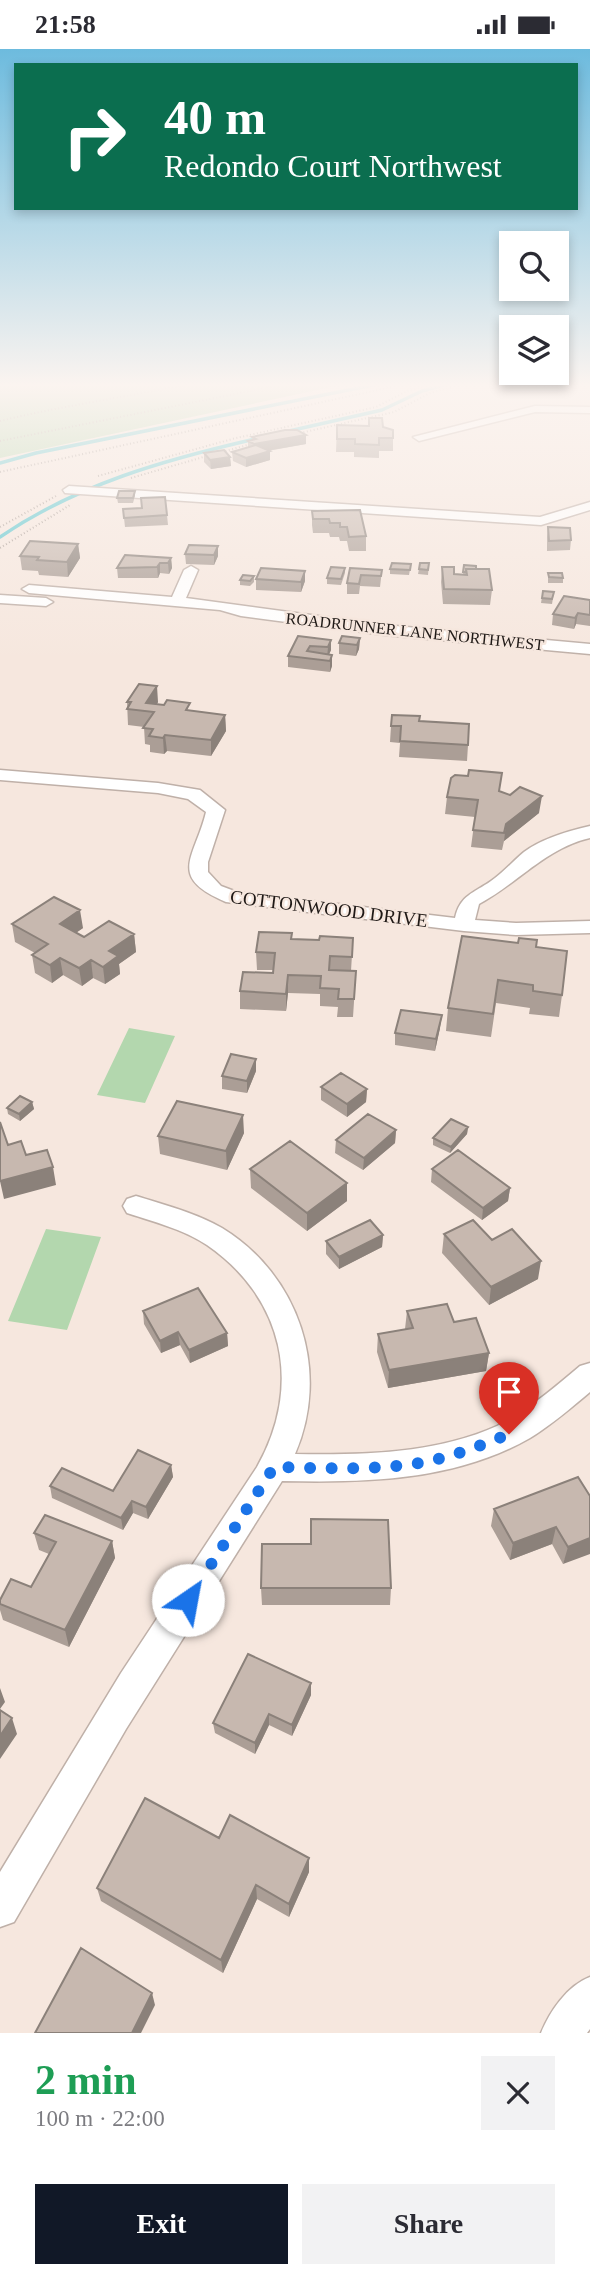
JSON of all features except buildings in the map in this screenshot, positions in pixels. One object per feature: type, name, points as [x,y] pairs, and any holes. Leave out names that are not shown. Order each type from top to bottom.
[{"type":"street","points":[[71,490],[541,521],[590,506]]},
{"type":"street","points":[[177,602],[191,570]]},
{"type":"street","name":"ROADRUNNER LANE NORTHWEST","points":[[29,589],[221,606],[241,612],[385,630],[590,649]]},
{"type":"street","name":"COTTONWOOD DRIVE","points":[[0,775],[158,788],[194,794],[215,810],[213,830],[197,863],[200,878],[210,889],[233,898],[464,925],[516,929],[590,927]]},
{"type":"street","points":[[464,925],[472,900],[499,885],[534,854],[568,837],[590,832]]},
{"type":"street","points":[[0,1908],[117,1710],[274,1467],[293,1415],[298,1383],[290,1328],[278,1301],[251,1266],[214,1236],[136,1206]]},
{"type":"street","points":[[274,1467],[342,1469],[407,1465],[465,1452],[509,1434],[544,1412],[590,1375]]},
{"type":"street","points":[[561,2033],[590,1997]]},
{"type":"lane","points":[[0,599],[226,616],[241,612]]},
{"type":"path","points":[[0,527],[88,479],[103,475]]},
{"type":"path","points":[[0,548],[94,491],[142,475]]},
{"type":"green space","points":[[129,1028],[175,1036],[145,1103],[97,1095]]},
{"type":"green space","points":[[46,1229],[101,1237],[67,1330],[8,1321]]},
{"type":"waterway","points":[[0,537],[60,502],[127,475]]},
{"type":"route","points":[[188,1600],[274,1467],[342,1469],[407,1465],[465,1452],[509,1434]]}]
